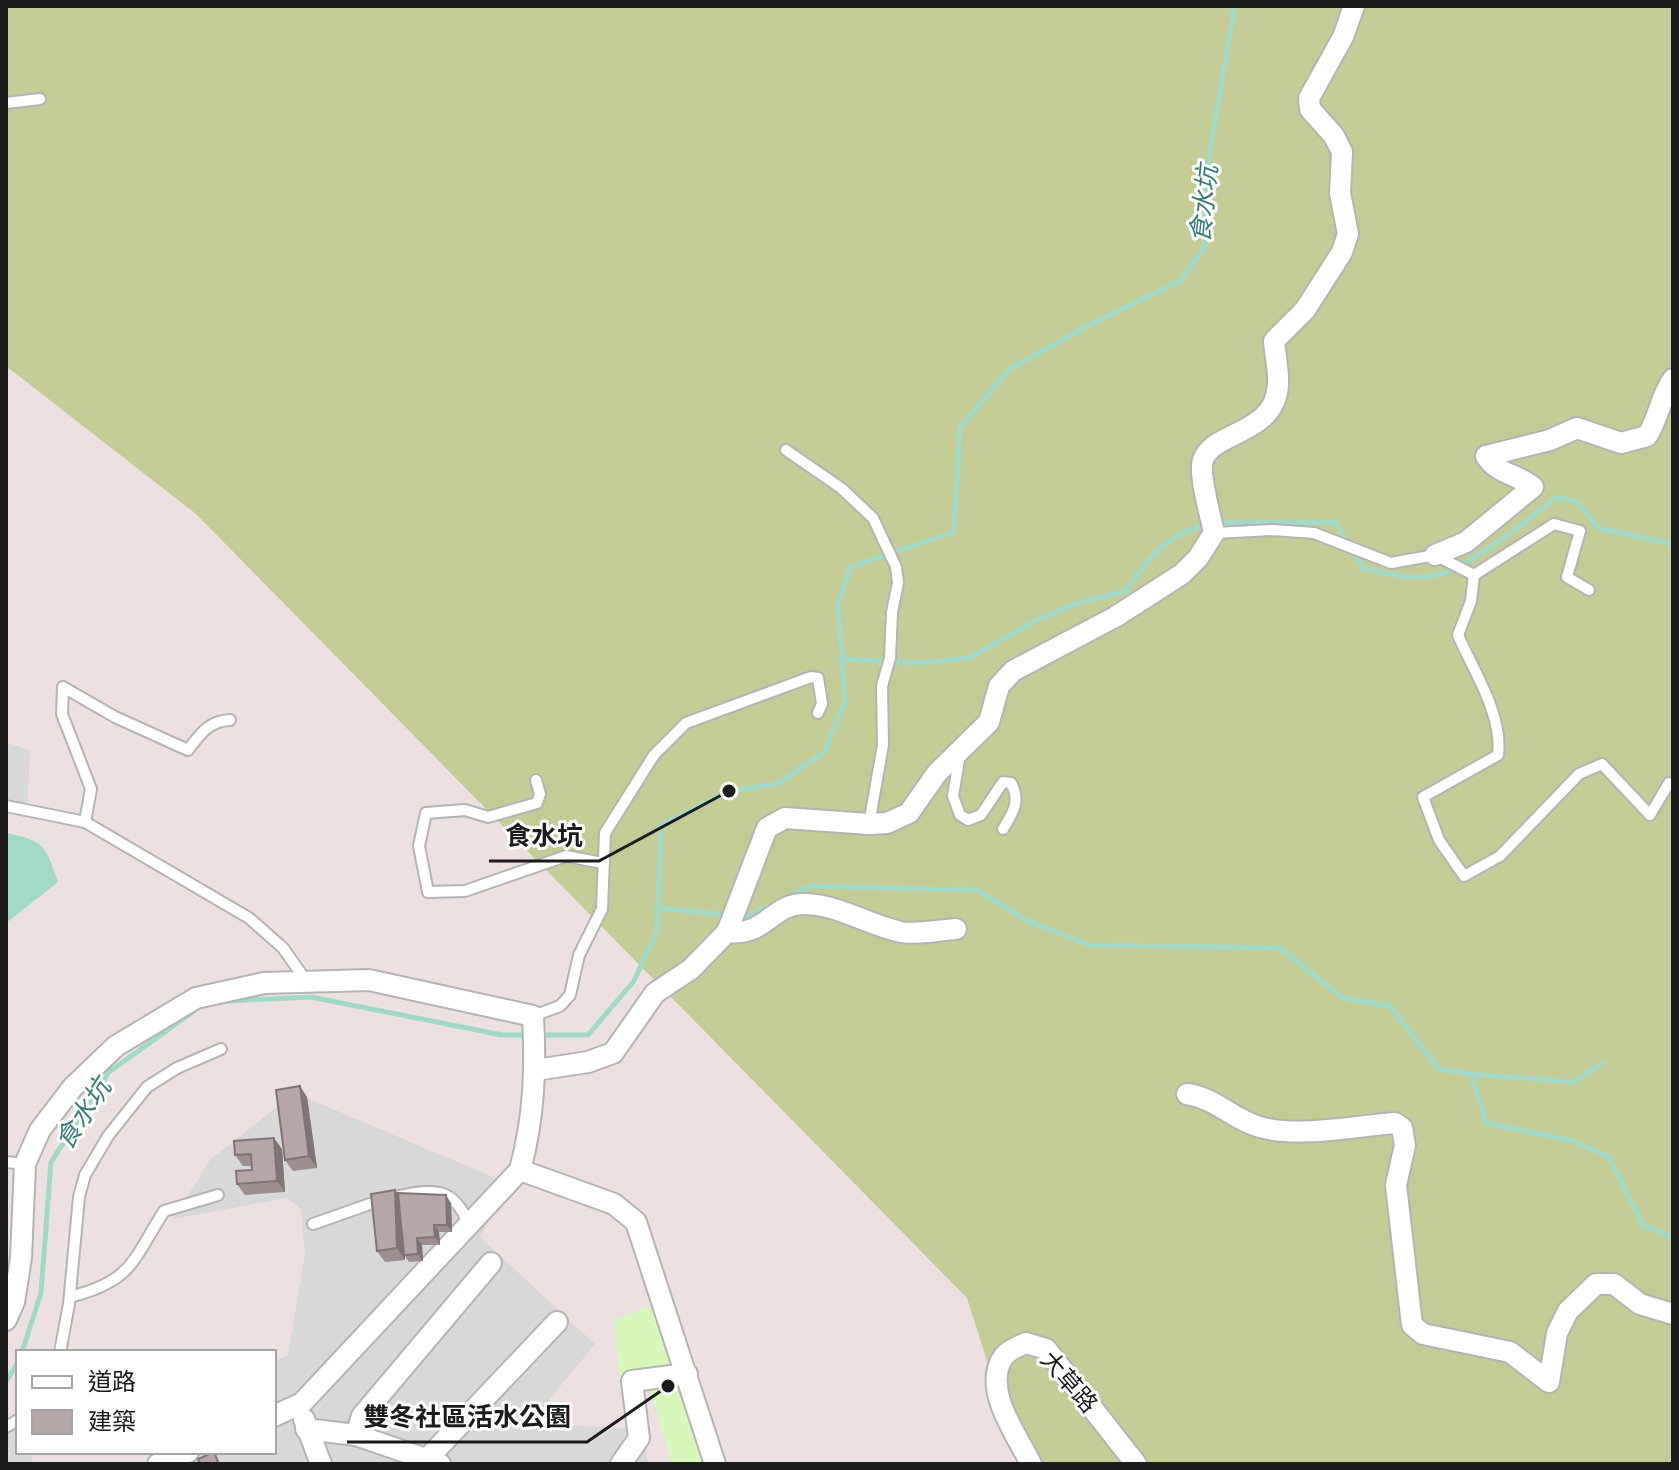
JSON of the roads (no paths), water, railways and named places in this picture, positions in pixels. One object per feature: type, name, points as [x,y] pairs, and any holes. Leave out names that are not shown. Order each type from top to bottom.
[{"type":"street","points":[[536,1070],[588,1062],[613,1053],[655,993],[691,969],[731,924],[767,828],[785,818],[869,824],[887,823],[909,813],[961,748],[989,722],[999,686],[1013,671],[1115,617],[1182,574],[1198,558],[1212,523],[1201,462],[1210,448],[1255,426],[1269,408],[1278,387],[1274,341],[1305,310],[1342,252],[1348,234],[1340,193],[1342,152],[1334,136],[1310,109],[1309,98],[1343,37],[1354,6]]},
{"type":"street","points":[[1440,557],[1466,542],[1533,487],[1524,479],[1495,470],[1486,456],[1550,440],[1577,428],[1621,443],[1647,436],[1657,422],[1665,391],[1673,379]]},
{"type":"street","points":[[731,924],[744,934],[756,930],[785,908],[803,904],[842,910],[903,933],[956,929]]},
{"type":"street","points":[[6,1320],[14,1302],[21,1258],[16,1163],[73,1087],[116,1046],[196,998],[264,983],[369,980],[533,1016],[536,1070],[530,1132],[520,1170],[302,1403],[276,1415]]},
{"type":"street","points":[[1187,1094],[1203,1096],[1255,1126],[1277,1131],[1395,1123],[1402,1128],[1405,1145],[1396,1185],[1412,1325],[1423,1334],[1510,1352],[1549,1382],[1557,1333],[1568,1311],[1596,1284],[1614,1284],[1640,1304],[1673,1314]]},
{"type":"street","points":[[520,1170],[614,1204],[636,1222],[715,1464]]},
{"type":"street","points":[[356,1435],[362,1416],[491,1263]]},
{"type":"street","points":[[306,1429],[356,1435],[435,1461],[557,1322]]},
{"type":"street","name":"大草路","points":[[1031,1464],[999,1399],[997,1372],[1005,1354],[1026,1343],[1046,1349],[1136,1464]]},
{"type":"street","points":[[621,1464],[639,1438],[632,1381],[687,1374]]},
{"type":"street","points":[[302,1403],[306,1429],[321,1464]]},
{"type":"street","points":[[158,1464],[183,1454]]},
{"type":"lane","points":[[6,103],[40,99]]},
{"type":"lane","points":[[786,450],[841,488],[873,518],[886,539],[896,567],[898,583],[892,612],[888,664],[882,686],[883,745],[869,824]]},
{"type":"lane","points":[[1212,523],[1300,532],[1336,541],[1391,563],[1440,557],[1470,573]]},
{"type":"lane","points":[[1470,573],[1554,524],[1580,531],[1567,577],[1589,590]]},
{"type":"lane","points":[[1470,573],[1471,601],[1458,635],[1494,717],[1500,737],[1498,755],[1423,797],[1439,840],[1464,876],[1500,856],[1579,774],[1602,764],[1650,815],[1669,783],[1673,784]]},
{"type":"lane","points":[[533,1016],[560,1006],[570,995],[579,955],[602,909],[605,833],[654,755],[686,723],[811,677],[818,678],[822,704],[818,713]]},
{"type":"lane","points":[[85,822],[91,789],[62,714],[63,687],[115,717],[188,750],[204,729],[217,720],[230,720]]},
{"type":"lane","points":[[961,748],[953,786],[960,815],[968,820],[981,815],[1003,782],[1011,783],[1016,794],[1015,809],[1003,829]]},
{"type":"lane","points":[[536,780],[540,794],[537,803],[488,817],[465,810],[426,813],[419,846],[428,892],[465,891],[566,856],[602,863]]},
{"type":"lane","points":[[6,806],[85,822],[249,918],[283,948],[309,984]]},
{"type":"lane","points":[[60,1350],[70,1297],[79,1197],[85,1175],[108,1136],[147,1087],[177,1068],[221,1049]]},
{"type":"lane","points":[[313,1224],[376,1201],[417,1192],[451,1194],[460,1202],[468,1223]]},
{"type":"lane","points":[[70,1297],[107,1286],[121,1275],[164,1211],[218,1195]]},
{"type":"waterway","name":"食水坑","points":[[541,1035],[588,1035],[634,981],[657,931],[661,825],[729,791],[778,784],[824,752],[845,701],[838,606],[850,567],[954,532],[960,427],[1010,369],[1093,323],[1180,281],[1205,247],[1202,197],[1234,11],[1230,6]]},
{"type":"waterway","points":[[1216,523],[1335,522],[1363,568],[1409,577],[1437,575],[1466,562],[1557,497],[1577,502],[1598,528],[1673,544]]},
{"type":"waterway","points":[[840,659],[921,663],[969,658],[1037,620],[1075,604],[1126,591],[1160,549],[1181,534],[1206,525]]},
{"type":"waterway","points":[[738,916],[747,917],[810,886],[977,890],[1024,919],[1089,945],[1280,948],[1343,998],[1390,1006],[1439,1069],[1471,1074],[1486,1123],[1570,1140],[1609,1157],[1643,1225],[1673,1238]]},
{"type":"waterway","points":[[659,908],[728,915]]},
{"type":"waterway","name":"食水坑","points":[[225,1001],[311,997],[502,1035],[527,1035]]},
{"type":"waterway","name":"食水坑","points":[[23,1350],[41,1293],[51,1162],[109,1072],[194,1011]]},
{"type":"waterway","points":[[1471,1074],[1574,1082],[1603,1063]]},
{"type":"waterway","name":"食水坑","points":[[6,1381],[16,1366]]},
{"type":"place","name":"食水坑","points":[[729,791]]},
{"type":"place","name":"雙冬社區活水公園","points":[[668,1386]]}]
